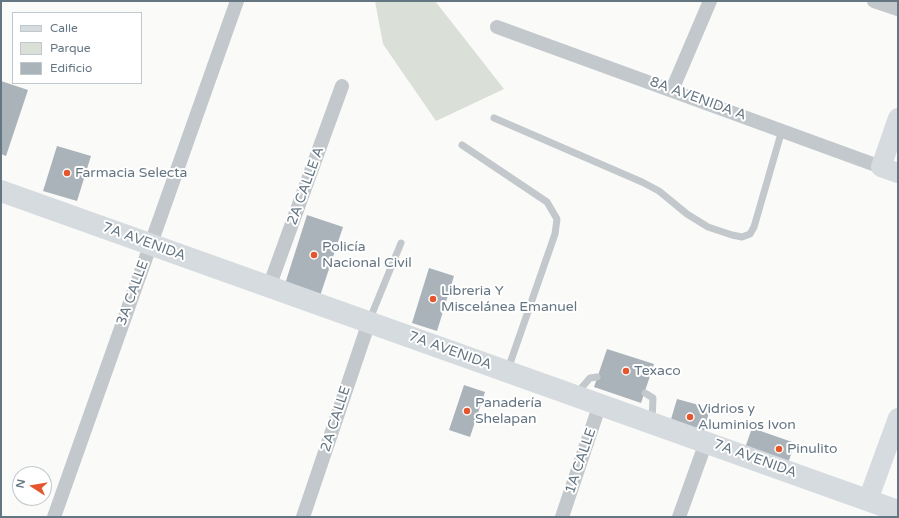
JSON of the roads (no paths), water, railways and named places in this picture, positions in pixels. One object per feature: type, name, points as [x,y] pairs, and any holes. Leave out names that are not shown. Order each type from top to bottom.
[{"type":"main road","points":[[890,170],[898,118]]},
{"type":"main road","name":"7A AVENIDA","points":[[1,191],[898,511]]},
{"type":"main road","points":[[868,500],[898,418]]},
{"type":"street","name":"3A CALLE","points":[[54,517],[237,1]]},
{"type":"street","points":[[672,90],[710,1]]},
{"type":"street","points":[[874,1],[898,9]]},
{"type":"street","name":"8A AVENIDA A","points":[[498,27],[890,170]]},
{"type":"street","name":"2A CALLE A","points":[[270,287],[342,86]]},
{"type":"street","name":"2A CALLE","points":[[303,517],[369,322]]},
{"type":"street","name":"1A CALLE","points":[[562,517],[600,404]]},
{"type":"street","points":[[679,517],[706,442]]},
{"type":"lane","points":[[494,118],[642,182],[659,191],[687,214],[708,226],[742,237],[750,234],[754,227],[782,130]]},
{"type":"lane","points":[[462,145],[547,202],[557,218],[555,234],[508,371]]},
{"type":"lane","points":[[369,322],[401,243]]},
{"type":"lane","points":[[575,396],[590,378],[597,377]]},
{"type":"lane","points":[[645,393],[653,398],[652,423]]},
{"type":"place","name":"Farmacia Selecta","points":[[67,173]]},
{"type":"place","name":"Policía Nacional Civil","points":[[314,255]]},
{"type":"place","name":"Libreria Y Miscelánea Emanuel","points":[[433,299]]},
{"type":"place","name":"Texaco","points":[[626,371]]},
{"type":"place","name":"Panadería Shelapan","points":[[467,411]]},
{"type":"place","name":"Vidrios y Aluminios Ivon","points":[[690,417]]},
{"type":"place","name":"Pinulito","points":[[779,449]]}]
